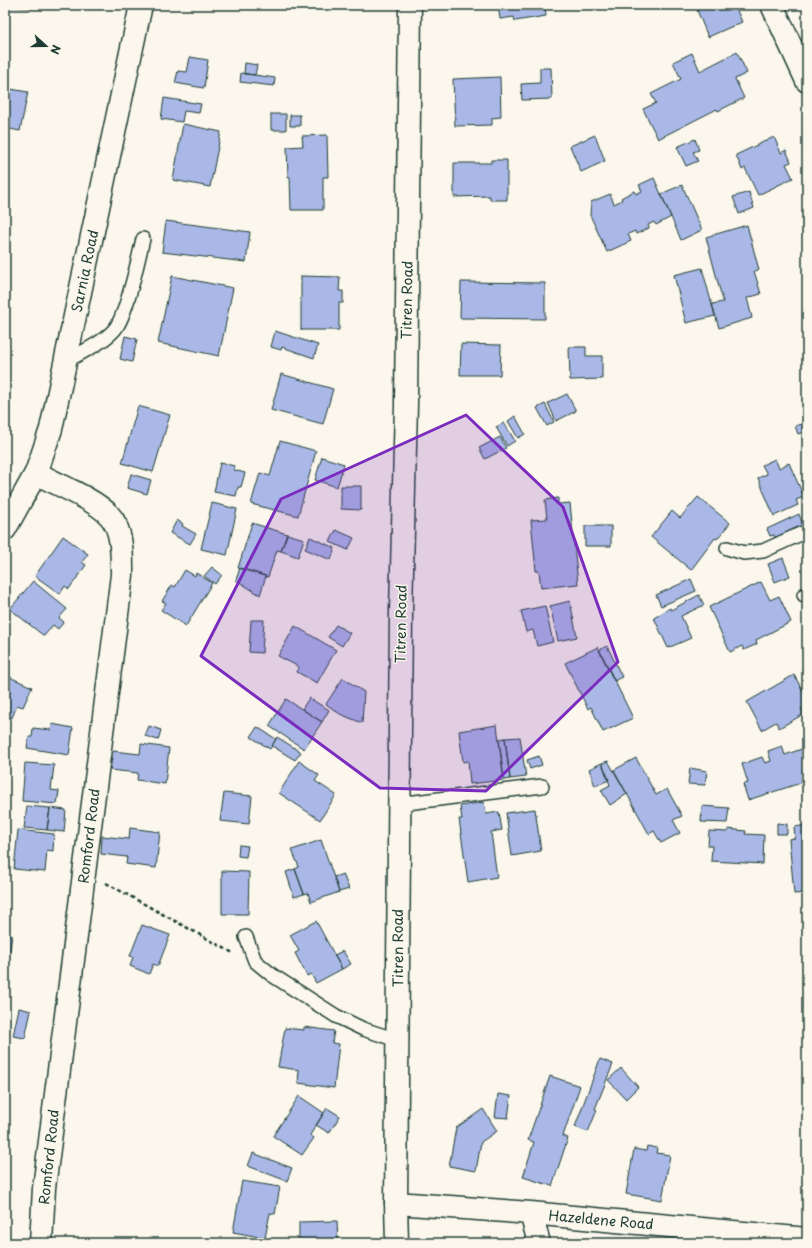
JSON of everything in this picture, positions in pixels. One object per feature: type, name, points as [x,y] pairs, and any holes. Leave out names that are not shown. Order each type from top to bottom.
[{"type":"street","name":"Sarnia Road","points":[[5,528],[36,473],[51,429],[141,5]]},
{"type":"street","name":"Titren Road","points":[[397,1243],[399,804],[410,5]]},
{"type":"street","points":[[772,5],[807,81]]},
{"type":"street","name":"Romford Road","points":[[36,473],[92,503],[110,515],[118,530],[122,551],[122,575],[44,1188],[41,1243]]},
{"type":"street","name":"Hazeldene Road","points":[[396,1203],[531,1213],[807,1239]]},
{"type":"street","points":[[531,1213],[539,1243]]},
{"type":"lane","points":[[66,361],[106,337],[115,329],[122,316],[143,239]]},
{"type":"lane","points":[[727,548],[744,553],[763,551],[807,531]]},
{"type":"lane","points":[[399,804],[542,786]]},
{"type":"lane","points":[[246,936],[255,961],[263,969],[336,1016],[363,1028],[397,1040]]},
{"type":"path","points":[[85,871],[263,969]]},
{"type":"highlighted area","points":[[466,415],[563,507],[618,662],[486,791],[380,788],[201,656],[281,499]]},
{"type":"building","points":[[5,5],[34,5],[34,8],[5,7]]},
{"type":"building","points":[[498,5],[545,5],[546,16],[515,21],[514,17],[500,19]]},
{"type":"building","points":[[708,5],[727,5],[729,9],[735,6],[742,22],[708,37],[697,10]]},
{"type":"building","points":[[737,52],[747,73],[735,79],[744,98],[718,111],[717,109],[658,139],[643,109],[656,103],[651,94],[681,79],[673,62],[692,53],[700,71]]},
{"type":"building","points":[[190,57],[208,60],[204,88],[175,83],[178,71],[187,72]]},
{"type":"building","points":[[245,63],[257,65],[255,75],[244,74]]},
{"type":"building","points":[[540,68],[551,68],[552,99],[522,100],[521,84],[540,83]]},
{"type":"building","points":[[241,73],[275,78],[274,86],[240,82]]},
{"type":"building","points":[[500,77],[501,117],[492,118],[492,125],[455,126],[453,79]]},
{"type":"building","points":[[5,88],[28,92],[20,131],[5,128]]},
{"type":"building","points":[[164,98],[201,104],[199,113],[184,111],[182,122],[161,119]]},
{"type":"building","points":[[271,114],[286,114],[286,130],[271,130]]},
{"type":"building","points":[[290,115],[300,115],[300,126],[290,126]]},
{"type":"building","points":[[183,124],[221,132],[210,187],[173,180]]},
{"type":"building","points":[[327,135],[328,177],[323,177],[323,210],[291,210],[287,147],[303,146],[302,136]]},
{"type":"building","points":[[595,135],[605,161],[581,172],[570,146]]},
{"type":"building","points":[[774,137],[781,153],[786,150],[791,162],[786,164],[793,178],[758,195],[745,168],[742,170],[736,155]]},
{"type":"building","points":[[695,139],[699,150],[693,152],[698,161],[686,166],[677,147]]},
{"type":"building","points":[[491,160],[507,160],[507,200],[490,200],[490,196],[454,197],[454,163],[491,163]]},
{"type":"building","points":[[654,178],[671,217],[656,225],[654,222],[648,225],[649,228],[636,234],[635,231],[628,234],[631,241],[607,252],[590,215],[591,202],[610,194],[614,204],[622,200],[621,198],[634,191],[636,194],[642,191],[639,185]]},
{"type":"building","points":[[682,185],[702,230],[681,240],[661,194]]},
{"type":"building","points":[[749,192],[754,208],[739,214],[733,197]]},
{"type":"building","points":[[166,221],[250,232],[246,262],[162,252]]},
{"type":"building","points":[[747,225],[759,270],[754,271],[761,294],[747,298],[752,318],[719,328],[712,304],[723,302],[706,237]]},
{"type":"building","points":[[702,268],[715,316],[686,323],[674,275]]},
{"type":"building","points":[[172,276],[233,288],[219,356],[158,343]]},
{"type":"building","points":[[301,276],[340,277],[339,291],[343,291],[343,303],[339,303],[339,330],[301,330]]},
{"type":"building","points":[[461,282],[545,283],[545,319],[460,318]]},
{"type":"building","points":[[275,331],[318,345],[314,358],[282,347],[281,350],[271,347]]},
{"type":"building","points":[[125,336],[137,339],[132,362],[120,359]]},
{"type":"building","points":[[461,344],[501,345],[500,375],[460,375]]},
{"type":"building","points":[[569,347],[586,347],[586,356],[602,356],[602,379],[570,380]]},
{"type":"building","points":[[281,374],[333,389],[323,424],[271,410]]},
{"type":"building","points":[[567,394],[576,411],[556,421],[548,403]]},
{"type":"building","points":[[545,404],[554,422],[547,426],[537,408]]},
{"type":"building","points":[[138,406],[170,415],[153,472],[122,463]]},
{"type":"building","points":[[515,416],[525,434],[518,438],[508,421]]},
{"type":"building","points":[[504,423],[515,441],[507,446],[496,427]]},
{"type":"building","points":[[805,423],[807,431],[798,434],[795,426]]},
{"type":"building","points":[[500,437],[506,448],[485,459],[479,448]]},
{"type":"building","points":[[280,441],[316,451],[298,516],[251,504],[260,473],[270,476]]},
{"type":"building","points":[[322,457],[344,464],[337,487],[315,480]]},
{"type":"building","points":[[775,459],[779,468],[789,463],[804,497],[796,500],[798,505],[774,516],[758,478],[767,474],[762,465]]},
{"type":"building","points":[[220,463],[235,466],[234,470],[245,473],[241,487],[238,487],[236,496],[214,492]]},
{"type":"building","points":[[131,474],[151,480],[147,494],[127,488]]},
{"type":"building","points":[[341,486],[361,486],[361,510],[341,509]]},
{"type":"building","points":[[698,497],[730,523],[717,539],[715,538],[691,570],[651,537],[672,511],[680,518]]},
{"type":"building","points":[[558,498],[558,504],[570,503],[578,584],[541,588],[539,571],[536,571],[531,520],[547,519],[545,500]]},
{"type":"building","points":[[212,503],[237,509],[227,555],[201,549]]},
{"type":"building","points":[[799,514],[803,525],[775,538],[774,535],[770,536],[767,529]]},
{"type":"building","points":[[177,520],[183,524],[182,526],[196,534],[190,544],[170,533]]},
{"type":"building","points":[[252,523],[287,534],[281,551],[277,550],[268,577],[238,568]]},
{"type":"building","points":[[585,526],[611,526],[611,546],[585,546]]},
{"type":"building","points":[[336,530],[354,538],[348,550],[330,542]]},
{"type":"building","points":[[287,534],[304,539],[298,557],[281,551]]},
{"type":"building","points":[[63,536],[88,554],[82,562],[86,565],[69,589],[65,586],[60,594],[35,576]]},
{"type":"building","points":[[310,537],[335,548],[331,560],[305,549]]},
{"type":"building","points":[[783,558],[790,576],[775,582],[768,564]]},
{"type":"building","points":[[212,567],[222,575],[215,584],[204,576]]},
{"type":"building","points":[[240,568],[266,576],[260,595],[236,580]]},
{"type":"building","points":[[185,570],[195,576],[196,573],[212,583],[186,626],[161,610],[166,603],[162,601],[172,585],[175,587]]},
{"type":"building","points":[[691,579],[696,591],[661,606],[656,595]]},
{"type":"building","points":[[33,581],[67,609],[59,618],[64,622],[58,629],[53,625],[44,636],[10,609]]},
{"type":"building","points":[[761,582],[770,600],[779,596],[791,622],[756,640],[757,644],[744,650],[742,646],[730,652],[709,607]]},
{"type":"building","points":[[699,595],[704,605],[681,616],[691,638],[668,648],[654,618],[670,608],[671,610]]},
{"type":"building","points":[[570,601],[577,637],[558,641],[550,606]]},
{"type":"building","points":[[545,606],[553,642],[537,646],[533,630],[526,632],[521,611]]},
{"type":"building","points":[[251,620],[264,620],[262,653],[249,652]]},
{"type":"building","points":[[336,625],[350,633],[342,646],[328,637]]},
{"type":"building","points":[[295,626],[336,650],[317,683],[297,672],[299,667],[278,656]]},
{"type":"building","points":[[607,646],[622,677],[614,681],[599,650]]},
{"type":"building","points":[[598,647],[633,718],[603,732],[591,707],[588,709],[565,663]]},
{"type":"building","points":[[5,675],[32,687],[23,707],[17,705],[12,718],[5,715]]},
{"type":"building","points":[[794,675],[807,698],[807,705],[801,709],[804,714],[779,728],[776,722],[762,730],[747,702]]},
{"type":"building","points":[[343,678],[364,692],[362,723],[340,714],[326,704]]},
{"type":"building","points":[[309,698],[329,710],[322,722],[302,709]]},
{"type":"building","points":[[286,699],[322,722],[304,749],[269,726]]},
{"type":"building","points":[[52,724],[73,728],[69,755],[27,748],[29,737],[32,737],[33,728],[51,730]]},
{"type":"building","points":[[497,725],[504,780],[470,784],[468,761],[463,762],[459,731]]},
{"type":"building","points":[[149,726],[161,730],[158,740],[145,736]]},
{"type":"building","points":[[257,727],[276,739],[270,749],[251,737]]},
{"type":"building","points":[[277,737],[301,752],[295,760],[272,746]]},
{"type":"building","points":[[520,737],[526,777],[510,779],[505,738]]},
{"type":"building","points":[[505,738],[510,779],[504,780],[499,739]]},
{"type":"building","points":[[141,744],[169,748],[165,784],[137,780],[138,773],[110,770],[113,751],[140,754]]},
{"type":"building","points":[[782,746],[785,755],[807,747],[807,781],[748,800],[743,784],[748,783],[742,764],[762,757],[765,763],[771,761],[768,751]]},
{"type":"building","points":[[539,756],[542,765],[530,769],[527,760]]},
{"type":"building","points":[[636,758],[656,795],[667,789],[682,816],[673,820],[680,833],[661,843],[654,831],[649,834],[614,770]]},
{"type":"building","points":[[299,761],[319,775],[315,781],[336,795],[320,820],[279,793]]},
{"type":"building","points":[[608,761],[627,794],[610,805],[601,790],[610,785],[602,763]]},
{"type":"building","points":[[25,763],[54,765],[51,790],[59,791],[57,804],[22,801]]},
{"type":"building","points":[[602,763],[609,780],[595,786],[589,769]]},
{"type":"building","points":[[690,768],[707,771],[705,785],[688,784]]},
{"type":"building","points":[[224,793],[252,796],[249,824],[220,821]]},
{"type":"building","points":[[484,802],[486,814],[499,812],[502,830],[491,832],[497,877],[468,882],[459,819],[462,819],[460,806]]},
{"type":"building","points":[[27,806],[50,808],[47,830],[24,828]]},
{"type":"building","points":[[702,806],[729,808],[727,823],[701,822]]},
{"type":"building","points":[[50,808],[66,810],[64,832],[47,830]]},
{"type":"building","points":[[535,809],[541,851],[512,856],[506,813]]},
{"type":"building","points":[[777,823],[787,824],[787,834],[777,834]]},
{"type":"building","points":[[807,825],[807,893],[794,894],[789,839],[795,838],[794,827]]},
{"type":"building","points":[[130,828],[160,832],[156,868],[126,864],[127,857],[101,854],[102,836],[129,839]]},
{"type":"building","points":[[728,829],[746,831],[745,834],[764,835],[763,864],[711,861],[712,846],[708,846],[709,831],[728,832]]},
{"type":"building","points":[[18,830],[54,834],[53,851],[47,850],[45,872],[14,869]]},
{"type":"building","points":[[321,840],[339,892],[311,902],[308,893],[304,894],[295,869],[299,867],[292,850]]},
{"type":"building","points":[[239,845],[248,846],[246,857],[238,856]]},
{"type":"building","points":[[295,869],[304,894],[294,897],[286,872]]},
{"type":"building","points":[[222,871],[249,872],[248,914],[222,914]]},
{"type":"building","points":[[343,874],[349,889],[339,892],[334,877]]},
{"type":"building","points":[[316,921],[342,969],[316,983],[311,974],[307,976],[295,953],[299,951],[290,935]]},
{"type":"building","points":[[142,925],[170,935],[158,966],[153,964],[149,974],[130,966],[133,957],[130,956]]},
{"type":"building","points":[[5,934],[12,935],[10,950],[5,950]]},
{"type":"building","points":[[343,951],[351,964],[342,969],[334,955]]},
{"type":"building","points":[[19,1008],[31,1011],[25,1038],[13,1036]]},
{"type":"building","points":[[304,1027],[334,1031],[332,1043],[339,1044],[334,1088],[298,1083],[299,1070],[278,1067],[285,1028],[304,1030]]},
{"type":"building","points":[[600,1059],[613,1064],[595,1109],[597,1110],[588,1132],[575,1127]]},
{"type":"building","points":[[621,1068],[638,1087],[626,1099],[608,1080]]},
{"type":"building","points":[[550,1076],[580,1086],[563,1136],[568,1138],[552,1186],[523,1177],[534,1142],[528,1140]]},
{"type":"building","points":[[498,1094],[511,1096],[508,1118],[495,1117]]},
{"type":"building","points":[[299,1096],[324,1113],[310,1135],[314,1138],[302,1155],[273,1136]]},
{"type":"building","points":[[327,1108],[340,1116],[329,1133],[316,1125]]},
{"type":"building","points":[[483,1109],[497,1131],[481,1142],[476,1171],[449,1166],[456,1128]]},
{"type":"building","points":[[647,1146],[657,1148],[656,1153],[670,1155],[662,1200],[626,1194],[634,1149],[646,1151]]},
{"type":"building","points":[[253,1153],[292,1168],[287,1181],[248,1166]]},
{"type":"building","points":[[242,1181],[280,1187],[275,1214],[270,1213],[265,1238],[233,1232]]},
{"type":"building","points":[[337,1221],[338,1243],[299,1243],[299,1222]]}]
